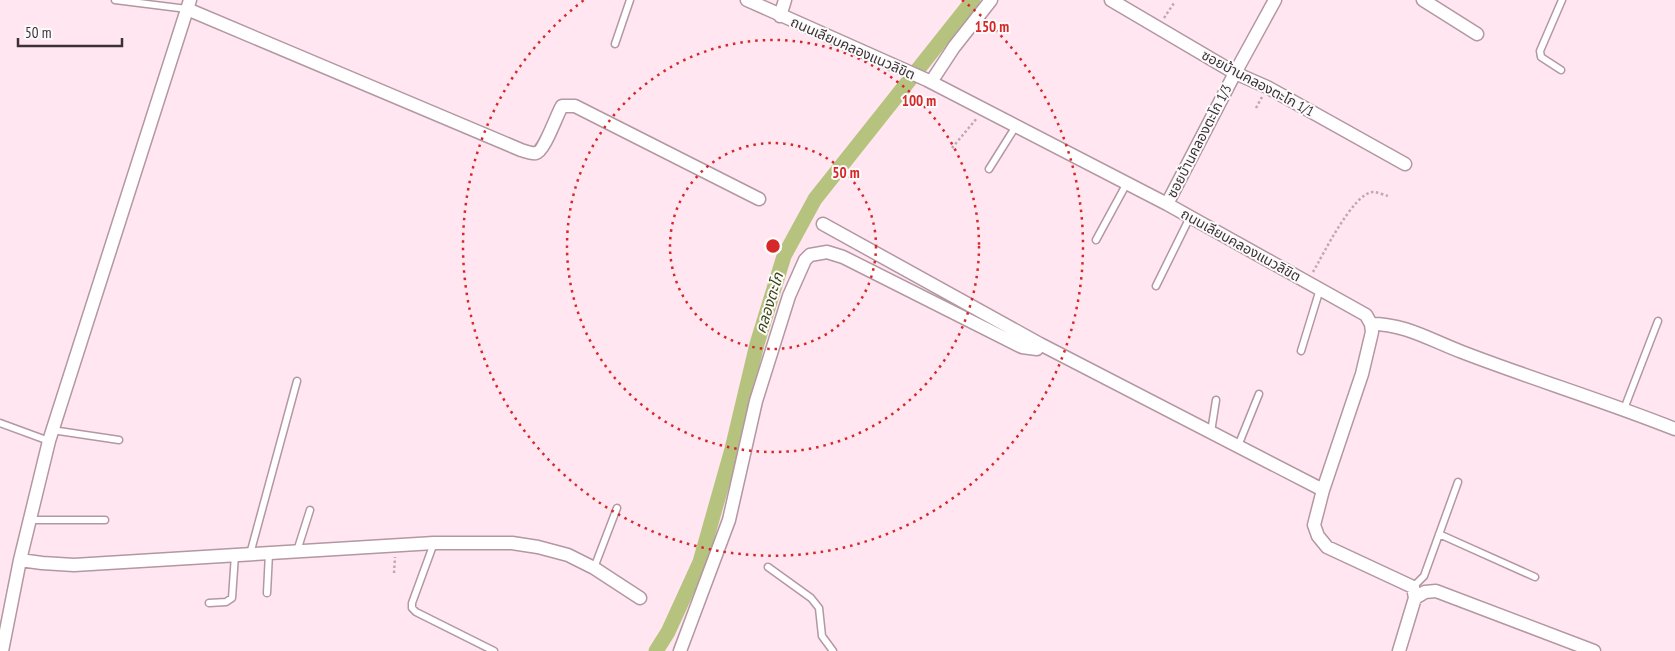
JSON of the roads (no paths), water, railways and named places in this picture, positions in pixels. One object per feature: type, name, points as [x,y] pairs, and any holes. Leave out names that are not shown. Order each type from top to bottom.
[{"type":"street","name":"ถนนเลียบคลองแนวลิขิต","points":[[747,0],[929,81],[1167,204],[1366,314],[1371,324]]},
{"type":"street","points":[[780,16],[785,0]]},
{"type":"street","points":[[929,81],[991,0]]},
{"type":"street","name":"ซอยบ้านคลองตะโก 1/1","points":[[1111,0],[1235,72],[1267,87],[1405,164]]},
{"type":"street","name":"ซอยบ้านคลองตะโก 1/3","points":[[1167,204],[1235,72],[1275,0]]},
{"type":"street","points":[[1423,0],[1477,34]]},
{"type":"street","points":[[2,651],[20,560],[50,435],[189,4],[521,150],[535,154],[540,152],[562,106],[575,106],[759,199]]},
{"type":"street","points":[[823,224],[1040,344],[1323,490]]},
{"type":"street","points":[[680,651],[729,520],[756,401],[789,296],[805,260],[810,255],[827,252],[843,257],[1022,347],[1037,349],[1040,344]]},
{"type":"street","points":[[1594,651],[1436,591],[1414,592],[1327,546],[1318,536],[1314,525],[1323,490],[1362,374],[1372,332],[1371,324],[1388,324],[1401,327],[1461,352],[1624,409],[1675,429]]},
{"type":"street","points":[[20,560],[74,564],[434,543],[512,543],[538,547],[568,555],[594,568],[640,598]]},
{"type":"street","points":[[1399,651],[1414,592]]},
{"type":"lane","points":[[115,0],[189,4]]},
{"type":"lane","points":[[616,44],[630,0]]},
{"type":"lane","points":[[1561,70],[1541,56],[1540,51],[1562,0]]},
{"type":"lane","points":[[990,169],[1016,126]]},
{"type":"lane","points":[[1096,240],[1127,184]]},
{"type":"lane","points":[[1156,286],[1190,217]]},
{"type":"lane","points":[[1301,351],[1320,289]]},
{"type":"lane","points":[[1624,409],[1658,321]]},
{"type":"lane","points":[[250,554],[297,381]]},
{"type":"lane","points":[[1238,446],[1259,394]]},
{"type":"lane","points":[[1211,432],[1216,400]]},
{"type":"lane","points":[[0,424],[50,435],[119,440]]},
{"type":"lane","points":[[1414,592],[1424,576],[1458,482]]},
{"type":"lane","points":[[594,568],[617,508]]},
{"type":"lane","points":[[297,551],[310,510]]},
{"type":"lane","points":[[29,520],[106,520]]},
{"type":"lane","points":[[1439,534],[1535,577]]},
{"type":"lane","points":[[434,543],[412,603],[412,608],[416,612],[494,651]]},
{"type":"lane","points":[[267,593],[269,553]]},
{"type":"lane","points":[[209,603],[226,602],[232,598],[235,555]]},
{"type":"lane","points":[[768,567],[811,598],[819,608],[822,636],[833,651]]},
{"type":"waterway","name":"คลองตะโก","points":[[656,651],[668,632],[700,562],[732,449],[757,344],[784,256],[815,199],[973,0]]}]
